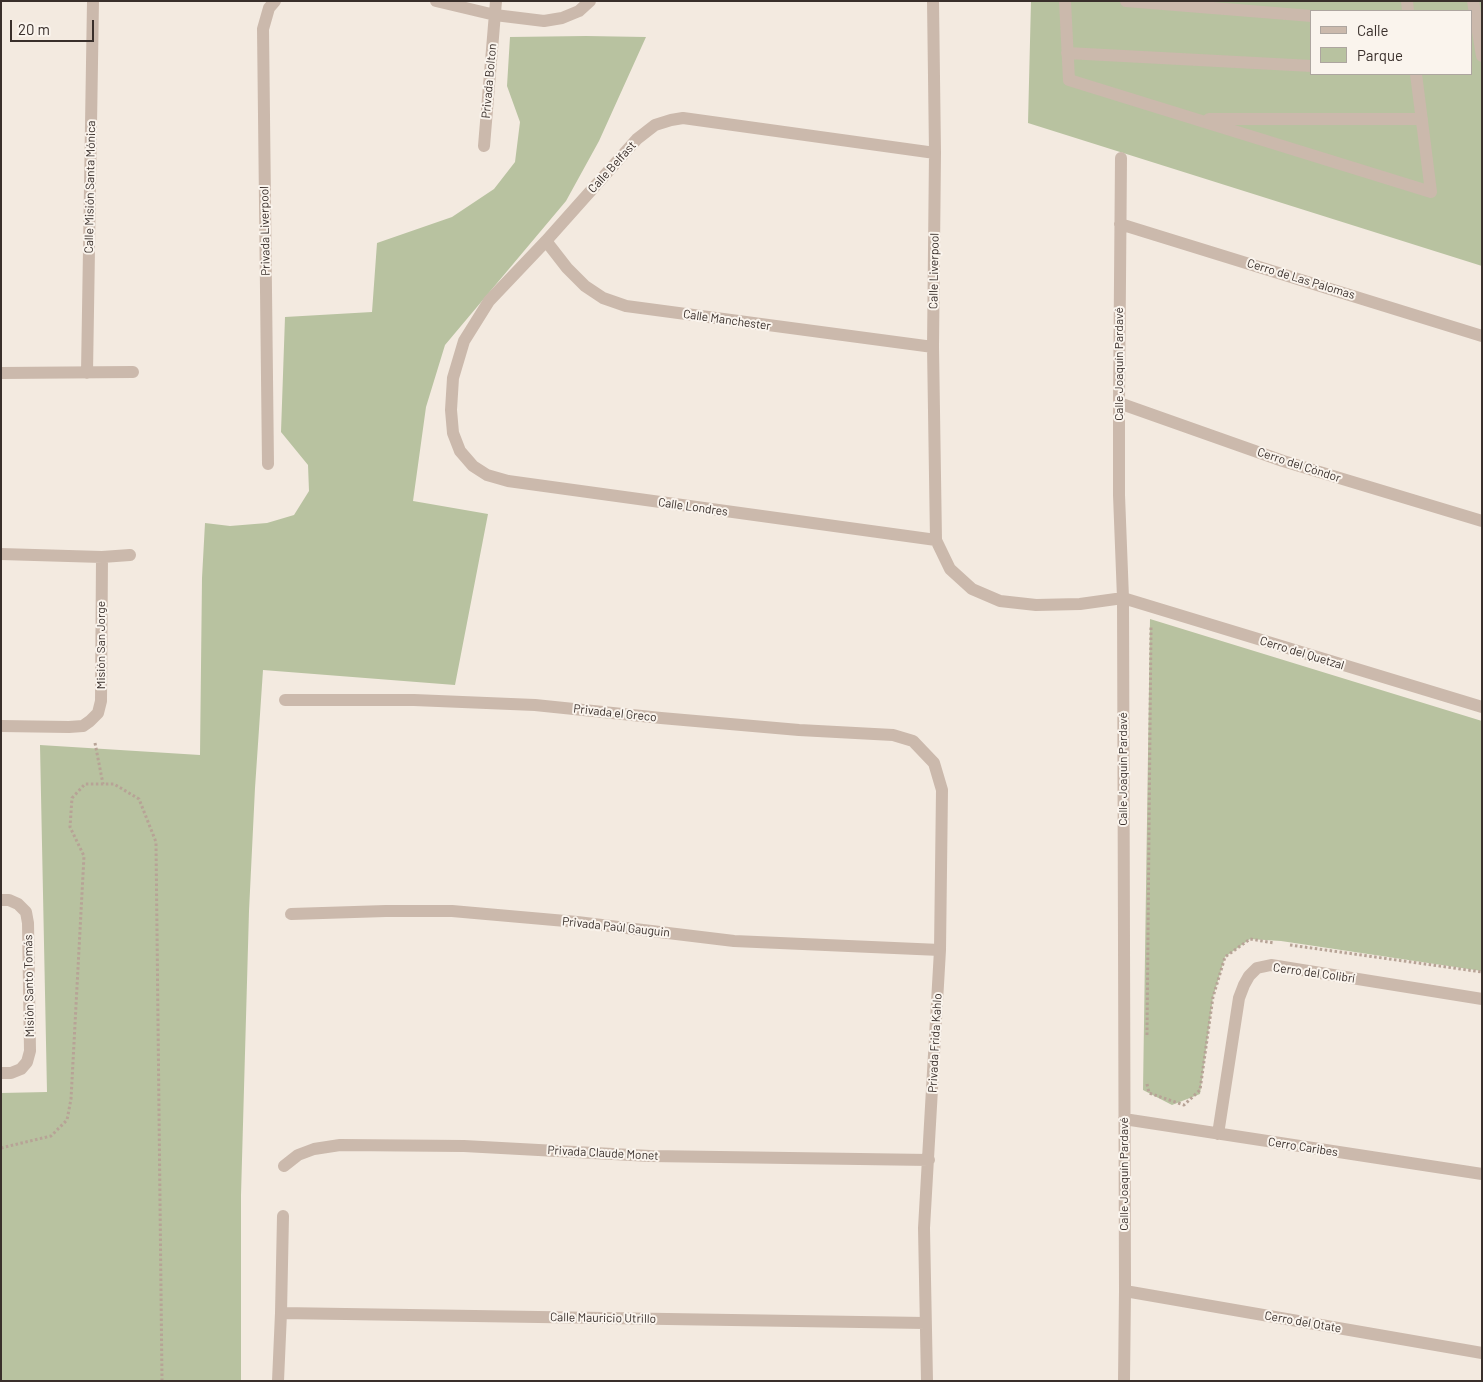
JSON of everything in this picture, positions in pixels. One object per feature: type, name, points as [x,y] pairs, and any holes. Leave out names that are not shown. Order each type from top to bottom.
[{"type":"street","name":"Calle Misión Santa Mónica","points":[[87,372],[93,1]]},
{"type":"street","name":"Privada Liverpool","points":[[268,464],[263,29],[269,8],[275,1]]},
{"type":"street","points":[[436,1],[495,15],[544,21],[562,18],[579,11],[590,1]]},
{"type":"street","name":"Privada Bolton","points":[[484,146],[496,1]]},
{"type":"street","name":"Calle Liverpool","points":[[933,1],[935,153],[933,347],[936,540]]},
{"type":"street","points":[[1065,1],[1069,80],[1431,192],[1416,75]]},
{"type":"street","points":[[1126,1],[1310,16]]},
{"type":"street","points":[[1474,1],[1482,56]]},
{"type":"street","points":[[1067,53],[1310,66]]},
{"type":"street","name":"Calle Belfast","points":[[460,451],[453,433],[451,410],[453,378],[464,341],[489,301],[546,242],[637,139],[655,125],[684,118],[935,153]]},
{"type":"street","points":[[1194,119],[1422,119]]},
{"type":"street","name":"Calle Joaquín Pardavé","points":[[1121,158],[1119,495],[1123,598],[1124,1381]]},
{"type":"street","name":"Cerro de Las Palomas","points":[[1120,224],[1482,336]]},
{"type":"street","name":"Calle Manchester","points":[[546,242],[567,268],[585,286],[603,298],[626,306],[933,347]]},
{"type":"street","points":[[1,374],[133,372]]},
{"type":"street","name":"Cerro del Cóndor","points":[[1119,402],[1283,461],[1482,521]]},
{"type":"street","name":"Calle Londres","points":[[460,451],[473,466],[487,475],[508,481],[936,540]]},
{"type":"street","points":[[936,540],[950,569],[972,589],[1000,601],[1036,605],[1080,604],[1123,598]]},
{"type":"street","points":[[1,554],[102,557],[130,555]]},
{"type":"street","name":"Misión San Jorge","points":[[87,723],[98,713],[101,702],[102,557]]},
{"type":"street","name":"Cerro del Quetzal","points":[[1123,598],[1482,707]]},
{"type":"street","name":"Privada el Greco","points":[[285,700],[414,700],[535,705],[780,728],[893,735],[913,742],[934,762]]},
{"type":"street","points":[[1,726],[70,727],[87,723]]},
{"type":"street","name":"Privada Frida Kahlo","points":[[927,1381],[924,1228],[940,950],[942,790],[934,762]]},
{"type":"street","name":"Misión Santo Tomás","points":[[1,900],[9,900],[18,904],[26,912],[28,923],[30,1051],[21,1069],[11,1073],[1,1073]]},
{"type":"street","name":"Privada Paúl Gauguin","points":[[292,914],[452,911],[578,922],[734,941],[940,950]]},
{"type":"street","name":"Cerro del Colibrí","points":[[1218,1134],[1240,998],[1249,976],[1257,968],[1271,965],[1482,999]]},
{"type":"street","name":"Cerro Caribes","points":[[1124,1120],[1482,1174]]},
{"type":"street","name":"Privada Claude Monet","points":[[284,1166],[298,1156],[314,1149],[340,1145],[464,1146],[650,1156],[928,1160]]},
{"type":"street","points":[[278,1381],[282,1216]]},
{"type":"street","name":"Cerro del Otate","points":[[1125,1291],[1482,1353]]},
{"type":"street","name":"Calle Mauricio Utrillo","points":[[281,1313],[925,1323]]},
{"type":"path","points":[[1147,1044],[1150,628],[1154,622]]},
{"type":"path","points":[[87,723],[104,784]]},
{"type":"path","points":[[1,1148],[50,1136],[67,1120],[71,1099],[84,856],[70,827],[72,798],[85,784],[114,784],[139,799],[156,842],[162,1381]]},
{"type":"path","points":[[1147,1084],[1149,1093],[1170,1101]]},
{"type":"green space","points":[[1031,1],[1482,1],[1482,266],[1028,123]]},
{"type":"green space","points":[[510,37],[646,37],[599,141],[566,201],[445,345],[426,407],[413,501],[488,514],[455,685],[263,670],[249,911],[241,1195],[241,1381],[1,1381],[1,1093],[47,1092],[40,745],[200,755],[202,578],[205,523],[230,526],[267,523],[294,515],[309,491],[308,465],[281,432],[285,317],[372,312],[377,243],[452,217],[494,189],[515,162],[520,122],[507,86]]},
{"type":"green space","points":[[1150,619],[1482,721],[1482,971],[1281,941],[1250,939],[1225,957],[1213,997],[1200,1094],[1172,1105],[1143,1090]]}]
